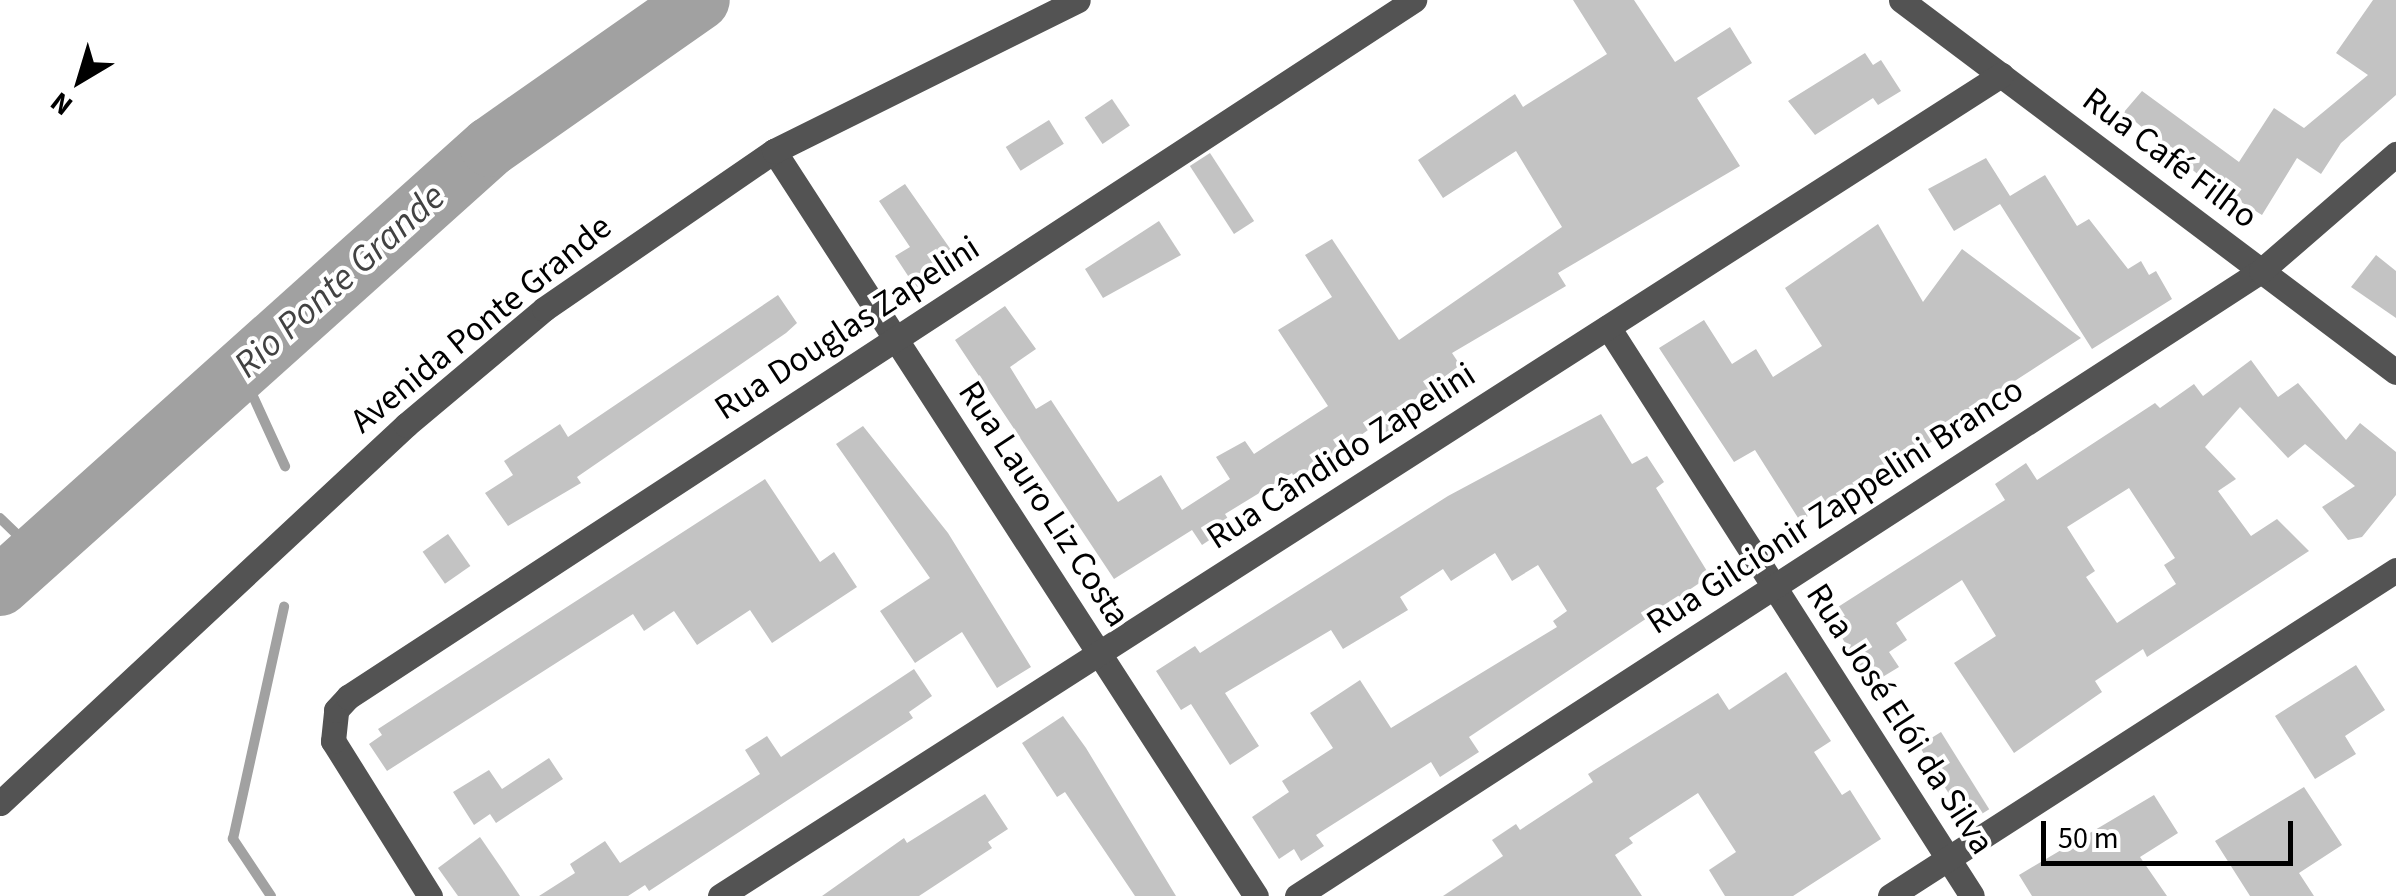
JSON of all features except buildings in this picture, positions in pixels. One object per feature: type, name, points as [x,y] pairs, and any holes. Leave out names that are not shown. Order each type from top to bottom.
[{"type":"street","name":"Avenida Ponte Grande","points":[[0,804],[406,425],[528,322],[774,151],[1078,0]]},
{"type":"street","name":"Rua Douglas Zapelini","points":[[430,896],[341,756],[331,726],[348,697],[1414,0]]},
{"type":"street","name":"Rua Café Filho","points":[[1901,0],[2396,372]]},
{"type":"street","name":"Rua Cândido Zapelini","points":[[720,896],[2000,75]]},
{"type":"street","name":"Rua Lauro Liz Costa","points":[[774,151],[1256,896]]},
{"type":"street","name":"Rua Gilcionir Zappelini Branco","points":[[1297,896],[2262,271],[2396,154]]},
{"type":"street","name":"Rua José Elói da Silva","points":[[1608,327],[1972,896]]},
{"type":"street","points":[[1890,896],[2396,570]]},
{"type":"waterway","name":"Rio Ponte Grande","points":[[0,586],[490,147],[700,0]]},
{"type":"waterway","points":[[241,370],[285,466]]},
{"type":"waterway","points":[[0,518],[22,539],[46,545]]},
{"type":"waterway","points":[[271,896],[233,839],[284,607]]}]
